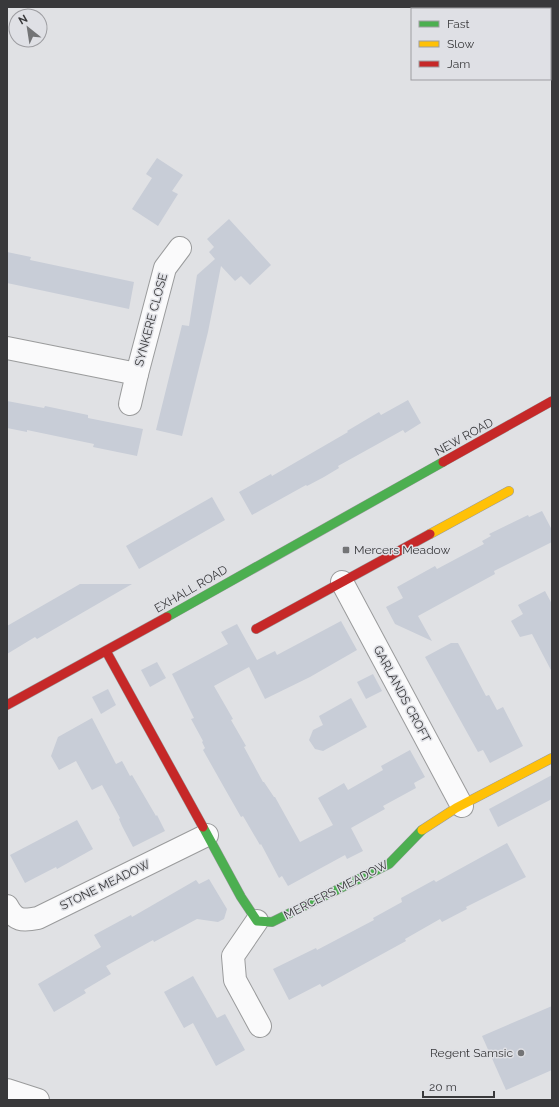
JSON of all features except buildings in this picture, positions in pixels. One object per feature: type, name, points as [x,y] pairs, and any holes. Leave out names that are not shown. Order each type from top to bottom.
[{"type":"street","name":"SYNKERE CLOSE","points":[[130,404],[165,268],[180,248]]},
{"type":"street","name":"SYNKERE CLOSE","points":[[7,348],[137,374]]},
{"type":"street","name":"NEW ROAD","points":[[387,493],[552,401]]},
{"type":"street","points":[[256,629],[509,491]]},
{"type":"street","name":"EXHALL ROAD","points":[[7,705],[387,493]]},
{"type":"street","name":"GARLANDS CROFT","points":[[342,582],[462,806]]},
{"type":"street","points":[[106,651],[241,897],[257,921],[233,956],[235,980],[260,1026]]},
{"type":"street","name":"MERCERS MEADOW","points":[[257,921],[272,922],[389,864],[398,857],[413,838],[424,828],[552,758]]},
{"type":"street","name":"STONE MEADOW","points":[[7,906],[12,915],[24,920],[38,918],[207,835]]},
{"type":"street","points":[[7,1090],[38,1100]]},
{"type":"traffic: fast","points":[[167,617],[443,462]]},
{"type":"traffic: fast","points":[[203,827],[241,897],[257,921],[272,922],[389,864],[422,830]]},
{"type":"traffic: slow","points":[[430,534],[509,491]]},
{"type":"traffic: slow","points":[[422,830],[456,808],[552,758]]},
{"type":"traffic: jam","points":[[443,462],[552,401]]},
{"type":"traffic: jam","points":[[256,629],[430,534]]},
{"type":"traffic: jam","points":[[7,705],[167,617]]},
{"type":"traffic: jam","points":[[106,651],[203,827]]},
{"type":"place","name":"Mercers Meadow","points":[[346,550]]},
{"type":"place","name":"Regent Samsic","points":[[521,1053]]}]
